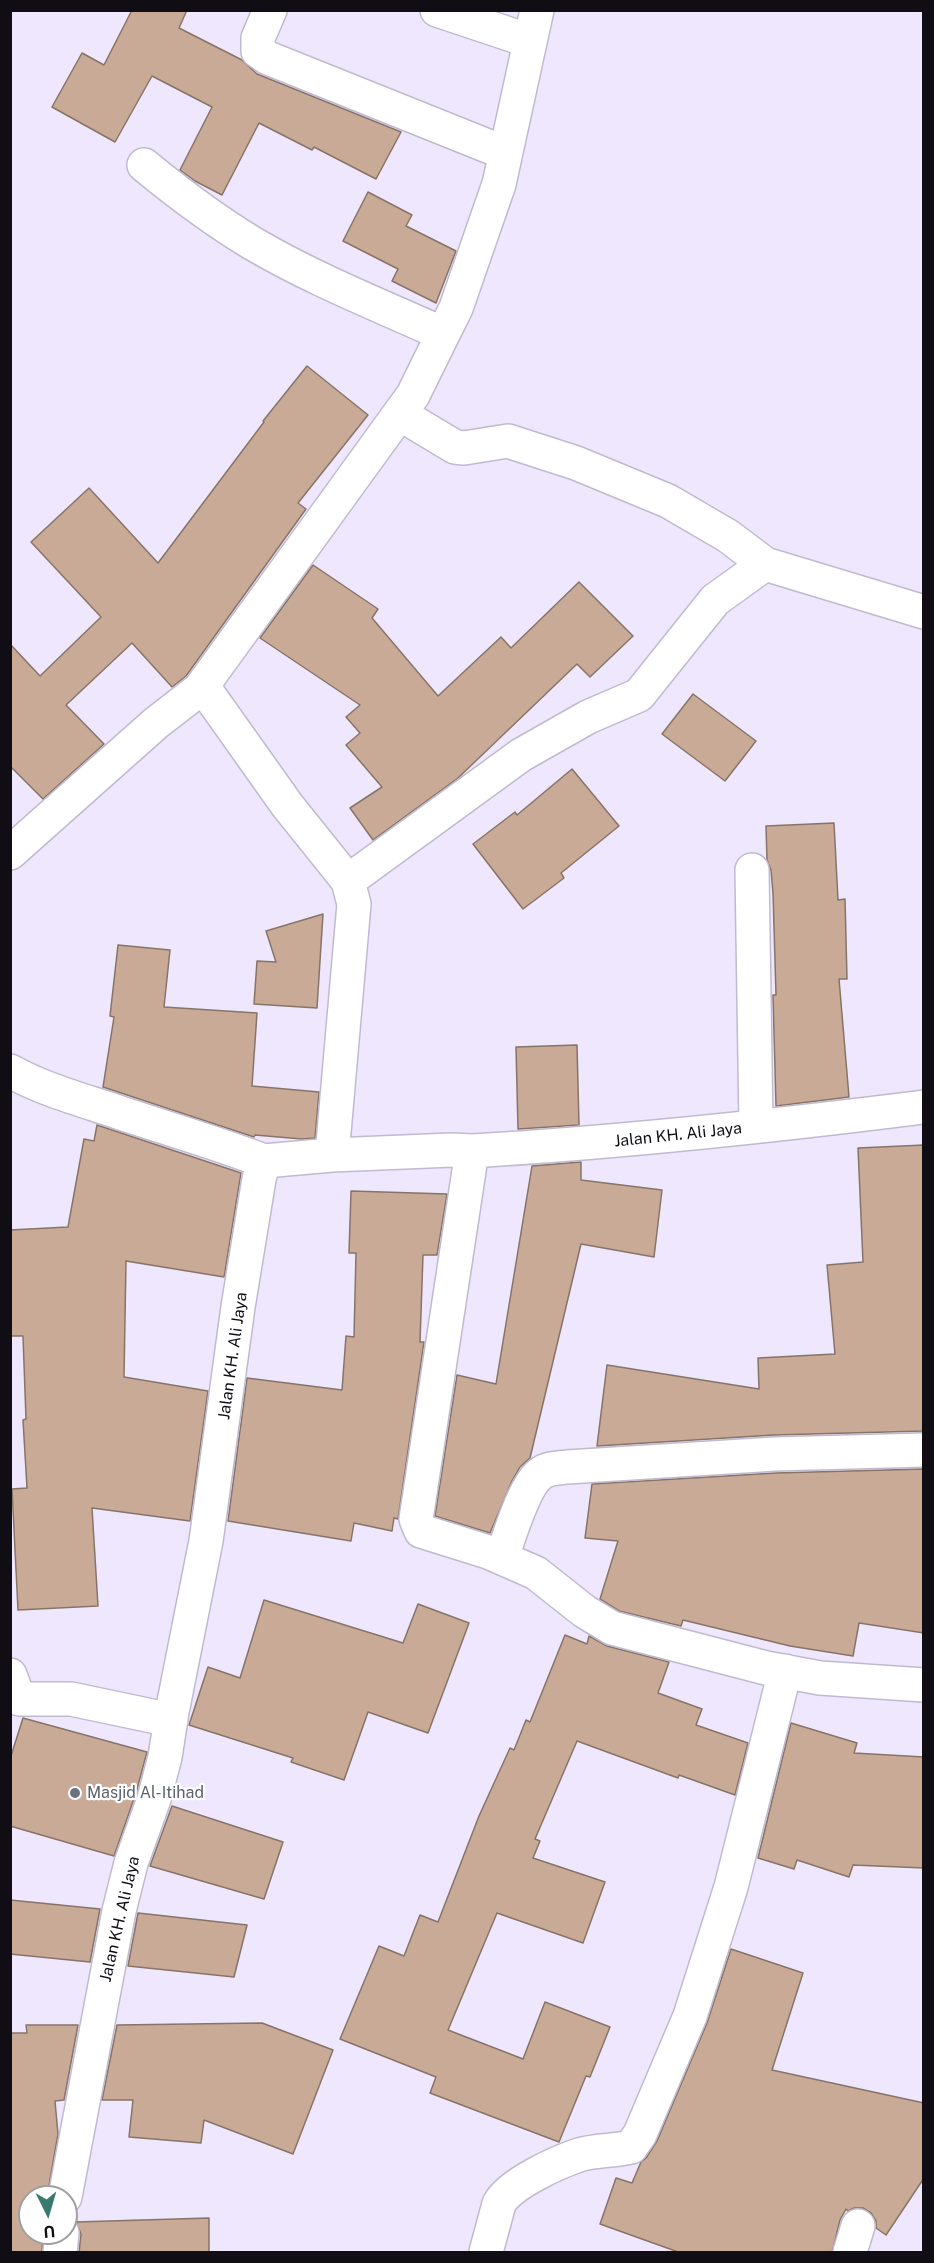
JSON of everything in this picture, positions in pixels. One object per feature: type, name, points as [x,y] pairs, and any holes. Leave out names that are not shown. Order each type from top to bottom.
[{"type":"street","points":[[270,10],[257,43],[258,51],[268,58],[505,153]]},
{"type":"street","points":[[11,852],[156,723],[200,689],[413,395],[456,308],[491,207],[534,26],[437,10]]},
{"type":"street","points":[[144,165],[185,198],[252,243],[331,284],[443,334]]},
{"type":"street","points":[[400,414],[455,447],[464,448],[508,441],[576,463],[668,501],[728,536],[765,564],[924,612]]},
{"type":"street","points":[[348,881],[520,755],[588,717],[639,695],[715,600],[765,564]]},
{"type":"street","points":[[200,689],[209,694],[287,805],[348,881],[354,904],[332,1155]]},
{"type":"street","points":[[752,870],[756,1126]]},
{"type":"street","points":[[10,1071],[63,1096],[264,1161]]},
{"type":"street","name":"Jalan KH. Ali Jaya","points":[[66,2185],[119,1911],[131,1863],[154,1799],[165,1757],[206,1541],[238,1308],[264,1161],[332,1155],[472,1151],[616,1142],[924,1107]]},
{"type":"street","points":[[472,1151],[416,1519],[421,1531],[502,1557],[536,1573],[584,1611],[612,1628],[820,1678],[924,1685]]},
{"type":"street","points":[[502,1557],[530,1487],[538,1475],[551,1469],[775,1454],[924,1450]]},
{"type":"street","points":[[486,2253],[499,2204],[503,2198],[532,2175],[580,2154],[631,2147],[640,2134],[690,2016],[707,1962],[730,1887],[785,1671]]},
{"type":"street","points":[[13,1692],[71,1699],[171,1720]]},
{"type":"building","points":[[132,10],[187,10],[179,28],[242,60],[257,74],[401,132],[376,179],[314,147],[312,150],[259,123],[222,195],[180,170],[212,107],[152,76],[115,142],[52,107],[82,53],[104,65]]},
{"type":"building","points":[[368,192],[412,215],[406,226],[456,251],[436,303],[392,281],[398,269],[343,241]]},
{"type":"building","points":[[307,366],[368,415],[298,503],[306,509],[186,676],[172,687],[132,643],[66,705],[104,744],[43,799],[10,766],[10,644],[40,676],[101,617],[31,542],[89,488],[158,563],[263,421]]},
{"type":"building","points":[[313,565],[378,609],[372,618],[438,696],[501,637],[511,648],[579,582],[633,636],[590,677],[577,664],[458,778],[373,840],[350,808],[382,787],[346,745],[360,733],[346,717],[360,705],[260,638]]},
{"type":"building","points":[[693,694],[756,741],[725,781],[662,734]]},
{"type":"building","points":[[572,769],[619,826],[561,873],[564,878],[523,909],[473,844],[515,812],[517,815]]},
{"type":"building","points":[[834,823],[838,900],[845,899],[847,979],[839,979],[849,1097],[776,1106],[773,893],[771,870],[767,860],[766,826]]},
{"type":"building","points":[[323,914],[317,1008],[254,1004],[257,961],[276,962],[266,931]]},
{"type":"building","points":[[118,945],[170,950],[164,1007],[257,1013],[252,1086],[319,1092],[315,1138],[255,1135],[254,1137],[103,1087],[114,1017],[110,1016]]},
{"type":"building","points":[[577,1045],[579,1125],[518,1129],[516,1047]]},
{"type":"building","points":[[97,1125],[241,1173],[224,1277],[126,1261],[124,1377],[208,1391],[190,1521],[92,1508],[98,1606],[18,1610],[12,1489],[27,1488],[23,1420],[26,1419],[23,1336],[10,1336],[10,1230],[68,1227],[84,1139],[94,1141]]},
{"type":"building","points":[[924,1145],[924,1431],[774,1435],[597,1446],[607,1365],[759,1389],[758,1358],[835,1354],[827,1265],[863,1262],[858,1148]]},
{"type":"building","points":[[581,1162],[581,1180],[662,1190],[654,1257],[581,1244],[530,1458],[520,1467],[512,1481],[490,1533],[435,1516],[457,1375],[496,1384],[532,1166]]},
{"type":"building","points":[[351,1191],[447,1194],[437,1255],[423,1255],[420,1342],[424,1342],[398,1519],[394,1518],[392,1531],[354,1523],[351,1541],[228,1521],[247,1378],[342,1390],[346,1336],[354,1337],[356,1253],[349,1253]]},
{"type":"building","points":[[924,1469],[924,1633],[859,1623],[853,1656],[790,1646],[683,1620],[681,1626],[619,1611],[600,1599],[618,1541],[585,1538],[592,1484],[776,1473]]},
{"type":"building","points":[[264,1600],[403,1643],[418,1604],[469,1623],[428,1733],[368,1712],[344,1780],[291,1762],[293,1758],[189,1725],[208,1667],[240,1678]]},
{"type":"building","points":[[565,1635],[587,1644],[589,1636],[607,1646],[669,1662],[658,1693],[702,1709],[696,1725],[748,1743],[735,1795],[679,1775],[678,1778],[577,1741],[535,1839],[540,1841],[533,1858],[605,1882],[583,1943],[497,1913],[448,2030],[523,2059],[545,2002],[610,2027],[590,2077],[586,2076],[559,2142],[430,2093],[436,2077],[340,2039],[379,1946],[404,1956],[420,1915],[438,1922],[479,1816],[510,1748],[514,1750],[526,1720],[530,1722]]},
{"type":"building","name":"Masjid Al-Itihad","points":[[23,1718],[147,1752],[136,1793],[114,1856],[10,1826],[10,1759]]},
{"type":"building","points":[[791,1723],[857,1743],[854,1753],[924,1757],[924,1868],[853,1865],[849,1877],[797,1860],[794,1869],[758,1858]]},
{"type":"building","points":[[172,1806],[283,1842],[264,1899],[150,1866]]},
{"type":"building","points":[[10,1900],[100,1909],[90,1962],[10,1954]]},
{"type":"building","points":[[138,1913],[247,1925],[234,1977],[128,1966]]},
{"type":"building","points":[[731,1949],[803,1973],[772,2070],[924,2103],[924,2178],[886,2235],[876,2228],[876,2221],[871,2213],[863,2208],[848,2211],[846,2209],[840,2220],[832,2253],[681,2253],[600,2224],[616,2178],[632,2183],[641,2162],[657,2141],[707,2023]]},
{"type":"building","points":[[262,2023],[333,2050],[293,2154],[204,2120],[201,2143],[129,2137],[133,2100],[102,2100],[117,2025]]},
{"type":"building","points":[[26,2025],[78,2025],[64,2100],[55,2101],[58,2134],[49,2185],[18,2185],[18,2245],[42,2245],[42,2253],[10,2253],[10,2033],[27,2033]]},
{"type":"building","points":[[209,2218],[209,2253],[79,2253],[81,2234],[78,2222]]},
{"type":"place","name":"Masjid Al-Itihad","points":[[75,1793]]}]
